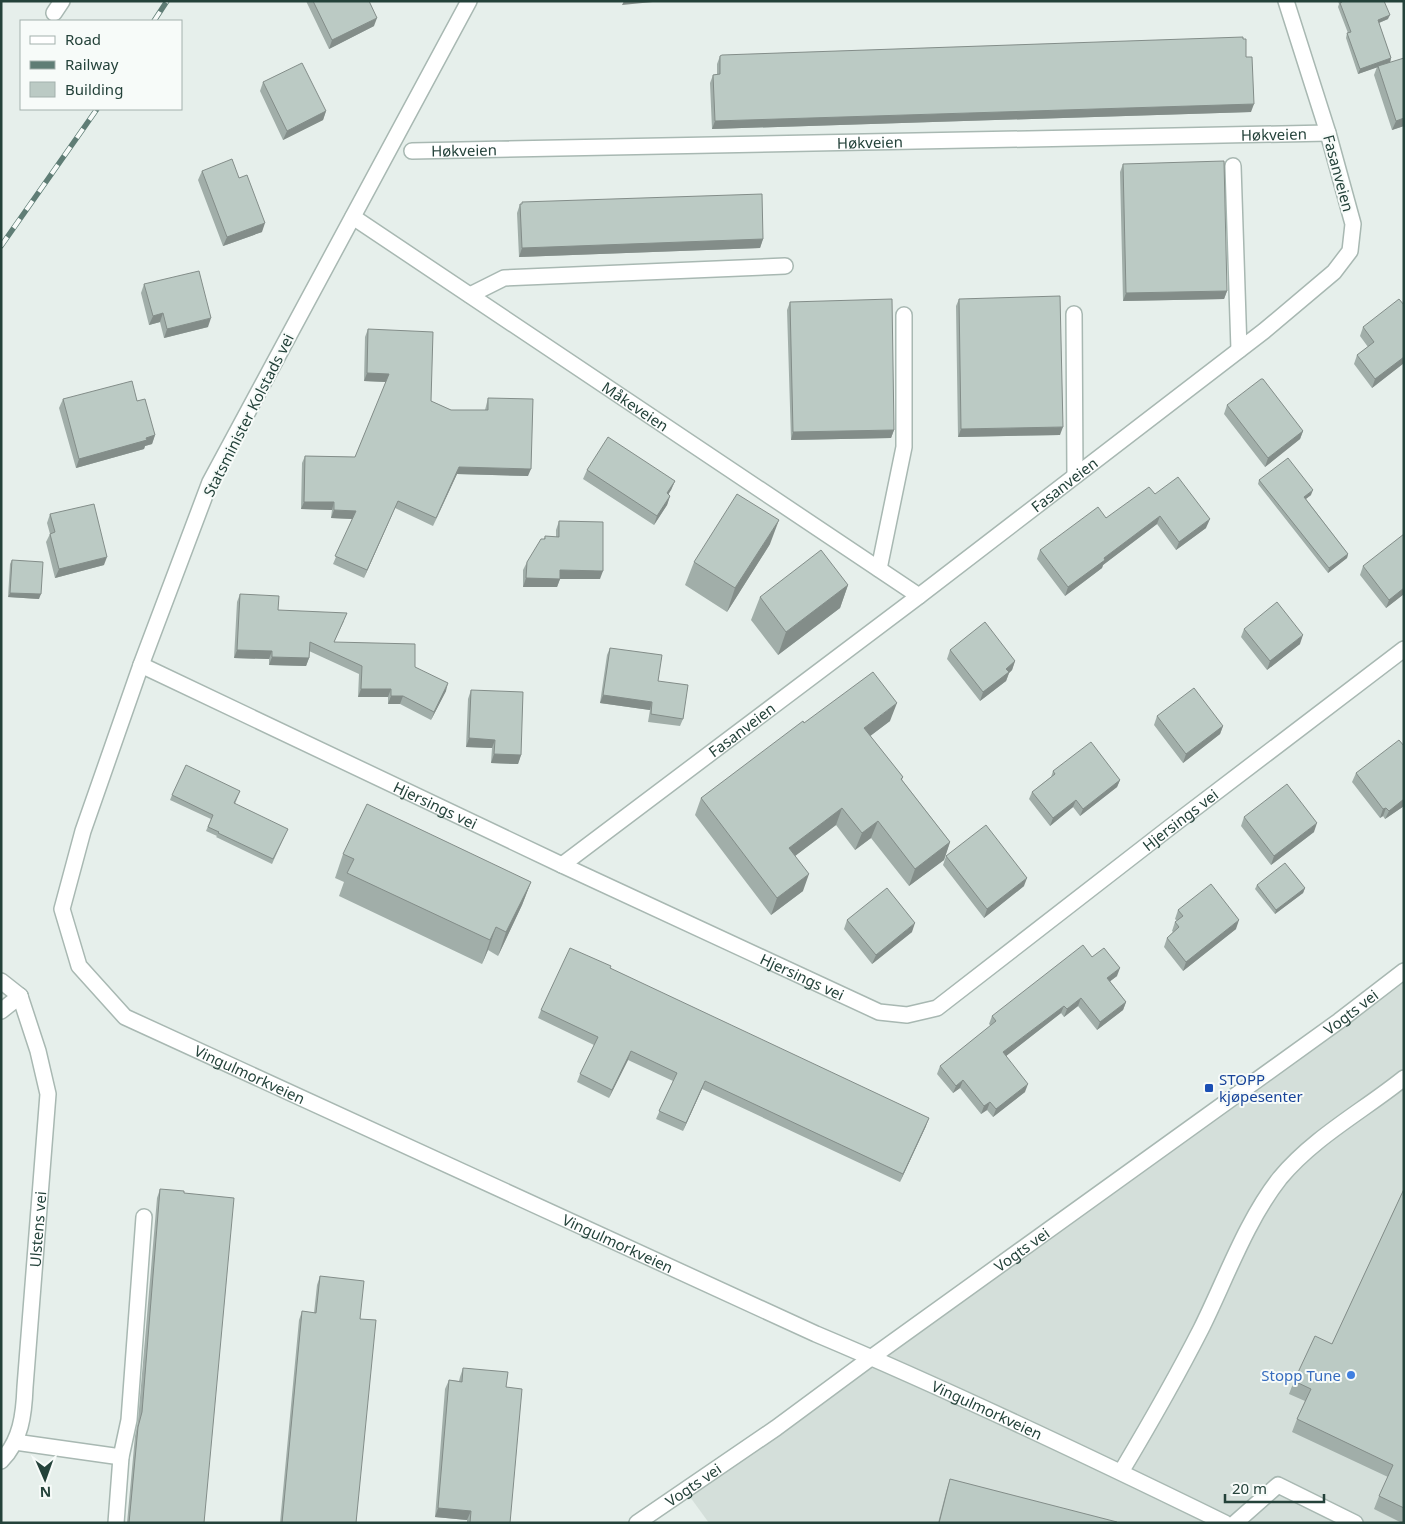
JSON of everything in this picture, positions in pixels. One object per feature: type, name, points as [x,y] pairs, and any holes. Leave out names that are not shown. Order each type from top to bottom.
[{"type":"street","name":"Statsminister Kolstads vei","points":[[62,910],[82,831],[141,665],[210,482],[469,1]]},
{"type":"street","name":"Fasanveien","points":[[562,865],[919,596],[1264,331],[1334,272],[1350,251],[1353,224],[1328,133],[1286,1]]},
{"type":"street","name":"Høkveien","points":[[412,151],[1328,133]]},
{"type":"street","points":[[1234,166],[1239,350]]},
{"type":"street","name":"Måkeveien","points":[[353,217],[919,596]]},
{"type":"street","points":[[470,295],[504,278],[785,266]]},
{"type":"street","points":[[1074,314],[1075,476]]},
{"type":"street","points":[[879,568],[904,447],[904,315]]},
{"type":"street","name":"Hjersings vei","points":[[141,665],[562,865],[879,1012],[907,1015],[937,1008],[1404,649]]},
{"type":"street","name":"Vingulmorkveien","points":[[62,910],[79,966],[125,1017],[816,1334],[872,1357],[1121,1472],[1225,1523]]},
{"type":"street","name":"Vogts vei","points":[[637,1523],[776,1428],[1339,1021],[1404,971]]},
{"type":"street","points":[[1,981],[20,996],[1,1011]]},
{"type":"street","name":"Ulstens vei","points":[[1,1462],[15,1442],[24,1412],[48,1094],[38,1052],[20,996]]},
{"type":"street","points":[[1121,1472],[1163,1402],[1201,1329],[1262,1202],[1281,1177],[1307,1150],[1404,1078]]},
{"type":"street","points":[[116,1523],[122,1457],[129,1420],[144,1217]]},
{"type":"street","points":[[15,1442],[122,1457]]},
{"type":"street","points":[[1235,1523],[1278,1485],[1355,1523]]},
{"type":"shaded area","points":[[1404,971],[1404,1523],[709,1523],[685,1490]]},
{"type":"building","points":[[313,1],[369,1],[377,18],[332,40]]},
{"type":"building","points":[[1341,1],[1384,1],[1390,15],[1378,20],[1391,58],[1360,69],[1347,33],[1351,32],[1340,3]]},
{"type":"building","points":[[1243,37],[1243,39],[1246,39],[1246,57],[1252,57],[1254,104],[715,121],[713,75],[720,74],[720,56],[722,55]]},
{"type":"building","points":[[1404,58],[1404,118],[1396,121],[1378,66]]},
{"type":"building","points":[[302,63],[326,111],[287,131],[263,82]]},
{"type":"building","points":[[232,159],[239,178],[247,175],[265,223],[227,237],[202,171]]},
{"type":"building","points":[[1224,161],[1227,291],[1126,293],[1123,164]]},
{"type":"building","points":[[762,194],[763,239],[522,248],[520,204],[522,202]]},
{"type":"building","points":[[199,271],[211,318],[167,329],[163,313],[153,316],[144,284]]},
{"type":"building","points":[[1060,296],[1063,427],[961,429],[959,299]]},
{"type":"building","points":[[892,299],[894,430],[793,432],[790,302]]},
{"type":"building","points":[[1399,299],[1404,305],[1404,357],[1375,379],[1357,355],[1374,342],[1363,327]]},
{"type":"building","points":[[368,329],[433,332],[431,401],[451,410],[488,410],[488,398],[533,399],[531,469],[459,467],[436,518],[398,501],[367,570],[335,556],[356,511],[334,510],[334,502],[304,502],[305,456],[355,457],[389,374],[367,373]]},
{"type":"building","points":[[1263,379],[1303,431],[1268,458],[1227,405]]},
{"type":"building","points":[[132,381],[137,401],[145,399],[155,435],[146,438],[147,440],[79,459],[63,399]]},
{"type":"building","points":[[608,437],[675,481],[667,493],[670,496],[657,516],[587,470]]},
{"type":"building","points":[[1288,458],[1313,490],[1304,497],[1348,554],[1329,568],[1259,480]]},
{"type":"building","points":[[1178,477],[1210,519],[1179,542],[1160,516],[1068,587],[1040,550],[1098,507],[1106,518],[1149,487],[1155,494]]},
{"type":"building","points":[[737,494],[779,520],[735,588],[694,562]]},
{"type":"building","points":[[94,504],[107,557],[59,569],[50,534],[55,532],[50,514]]},
{"type":"building","points":[[559,521],[603,522],[603,571],[560,570],[560,579],[526,578],[527,562],[541,539],[545,539],[545,536],[559,537]]},
{"type":"building","points":[[1404,534],[1404,588],[1389,600],[1363,566]]},
{"type":"building","points":[[821,550],[848,585],[786,632],[760,597]]},
{"type":"building","points":[[12,560],[43,562],[41,594],[10,593]]},
{"type":"building","points":[[240,594],[279,596],[278,610],[347,613],[334,642],[415,644],[415,667],[448,683],[434,712],[403,696],[391,696],[391,689],[361,689],[362,666],[310,642],[309,658],[272,657],[272,651],[237,650]]},
{"type":"building","points":[[1277,602],[1303,635],[1270,661],[1244,629]]},
{"type":"building","points":[[985,622],[1015,661],[1006,669],[1009,672],[983,692],[950,650]]},
{"type":"building","points":[[610,648],[662,655],[658,681],[688,685],[683,719],[651,714],[652,702],[603,695]]},
{"type":"building","points":[[873,672],[897,703],[864,728],[903,777],[901,779],[950,842],[915,869],[878,821],[862,833],[842,808],[789,848],[809,874],[777,898],[701,798],[803,721],[804,723]]},
{"type":"building","points":[[1194,688],[1223,726],[1186,754],[1157,716]]},
{"type":"building","points":[[471,690],[523,692],[521,755],[494,754],[495,740],[469,738]]},
{"type":"building","points":[[1399,740],[1404,746],[1404,799],[1389,811],[1386,808],[1383,809],[1356,773]]},
{"type":"building","points":[[1091,742],[1120,780],[1083,809],[1076,800],[1053,818],[1032,792],[1055,774],[1053,771]]},
{"type":"building","points":[[186,765],[240,791],[234,803],[288,829],[273,859],[208,827],[213,815],[172,795]]},
{"type":"building","points":[[1287,784],[1317,823],[1274,856],[1244,817]]},
{"type":"building","points":[[367,804],[531,882],[506,932],[496,927],[490,940],[347,873],[354,859],[343,854]]},
{"type":"building","points":[[986,825],[1027,878],[987,909],[946,856]]},
{"type":"building","points":[[1285,863],[1305,888],[1276,910],[1257,885]]},
{"type":"building","points":[[1211,884],[1239,920],[1186,962],[1167,938],[1179,927],[1175,922],[1183,916],[1178,910]]},
{"type":"building","points":[[887,888],[915,923],[876,955],[847,920]]},
{"type":"building","points":[[1083,945],[1092,957],[1104,948],[1120,968],[1107,978],[1126,1002],[1100,1022],[1081,998],[1067,1009],[1064,1006],[1003,1052],[1028,1084],[996,1109],[990,1102],[984,1106],[963,1080],[956,1086],[940,1066],[996,1021],[992,1016]]},
{"type":"building","points":[[570,948],[929,1118],[903,1174],[705,1081],[686,1123],[659,1111],[677,1073],[631,1051],[612,1090],[580,1074],[598,1037],[541,1010]]},
{"type":"building","points":[[160,1189],[234,1198],[204,1523],[129,1523],[138,1427],[142,1412]]},
{"type":"building","name":"Stopp Tune","points":[[1404,1189],[1404,1508],[1379,1496],[1393,1465],[1297,1419],[1311,1389],[1294,1381],[1315,1336],[1332,1344]]},
{"type":"building","points":[[320,1276],[364,1281],[360,1319],[376,1320],[356,1523],[282,1523],[302,1311],[316,1313]]},
{"type":"building","points":[[463,1368],[508,1372],[506,1387],[522,1389],[510,1523],[470,1523],[471,1511],[438,1508],[449,1380],[462,1382]]},
{"type":"building","points":[[950,1479],[1117,1522],[1117,1523],[939,1523]]},
{"type":"railway","points":[[155,20],[167,1]]},
{"type":"railway","points":[[1,246],[96,110]]},
{"type":"place","name":"STOPP kjøpesenter","points":[[1209,1088]]},
{"type":"place","name":"Stopp Tune","points":[[1351,1375]]}]
